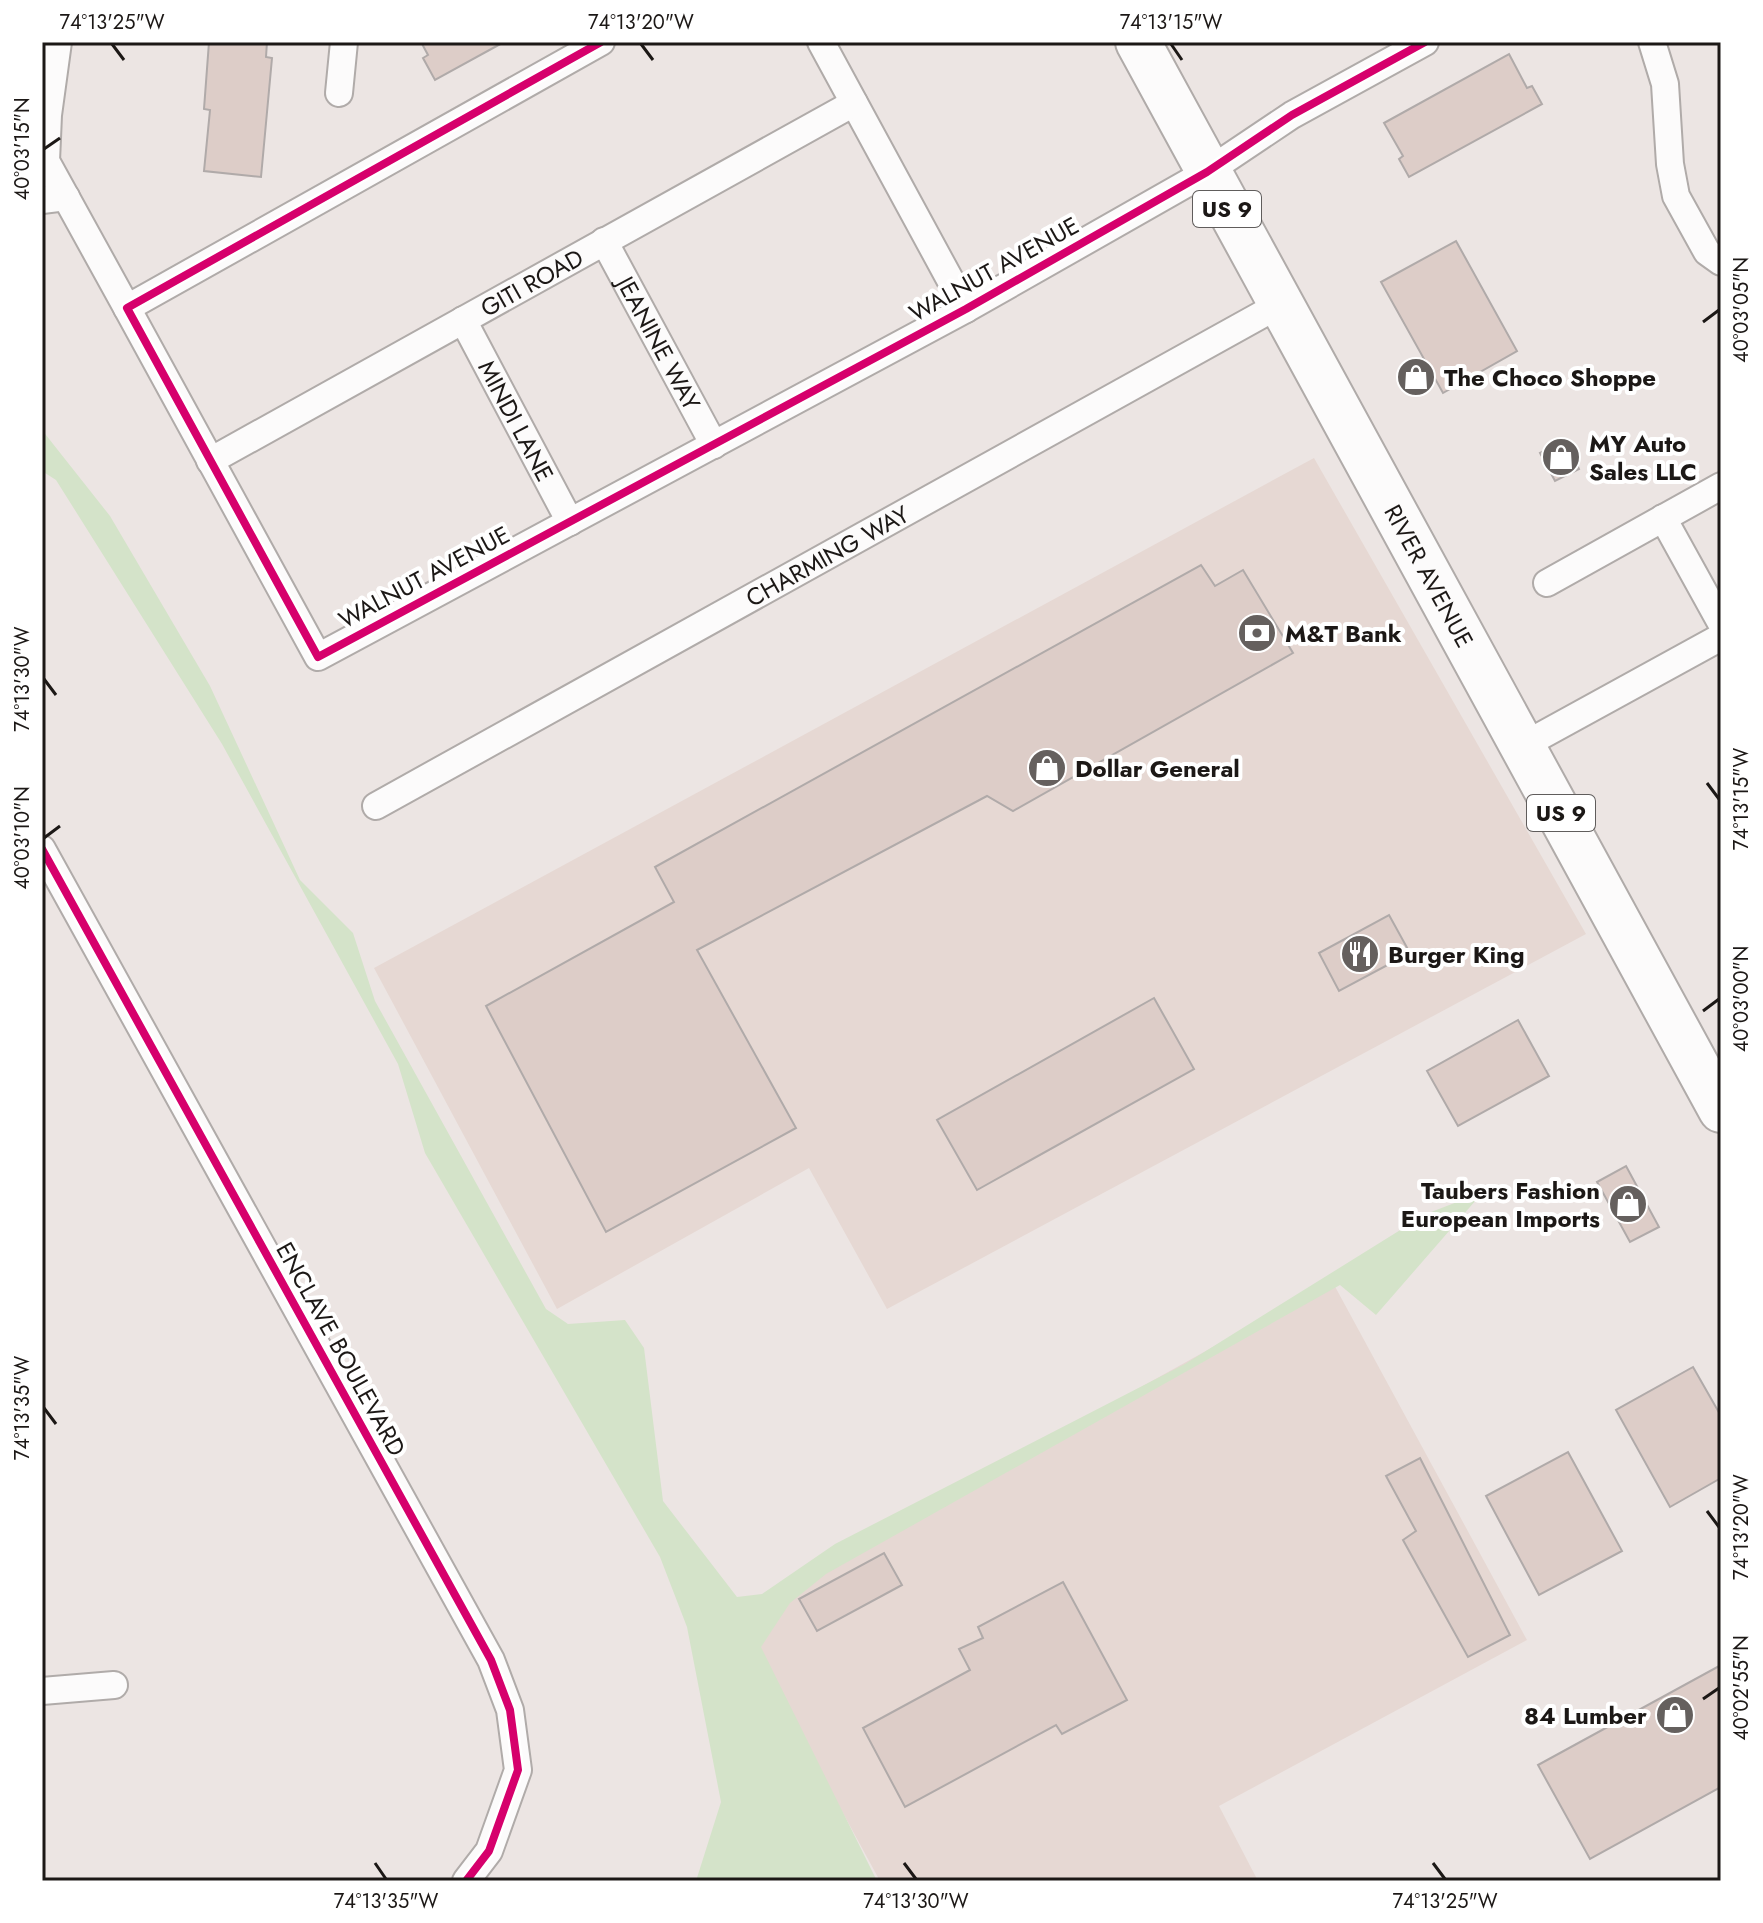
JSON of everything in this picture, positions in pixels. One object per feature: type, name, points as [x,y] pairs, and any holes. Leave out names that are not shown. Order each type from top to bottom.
[{"type":"highway","name":"RIVER AVENUE","points":[[1138,42],[1721,1110]]},
{"type":"street","name":"WALNUT AVENUE","points":[[58,42],[48,115],[46,161],[54,199],[127,308],[318,657],[966,309],[1207,172],[1292,115],[1425,42]]},
{"type":"street","points":[[339,93],[344,42]]},
{"type":"street","points":[[127,308],[601,42]]},
{"type":"street","points":[[821,42],[966,309]]},
{"type":"street","points":[[1652,42],[1665,84],[1670,164],[1676,196],[1707,252],[1721,262]]},
{"type":"street","name":"GITI ROAD","points":[[210,461],[854,103]]},
{"type":"street","name":"JEANINE WAY","points":[[604,241],[714,445]]},
{"type":"street","name":"CHARMING WAY","points":[[376,806],[1279,305]]},
{"type":"street","name":"MINDI LANE","points":[[463,320],[570,522]]},
{"type":"street","points":[[1547,583],[1721,486]]},
{"type":"street","points":[[1663,518],[1721,623]]},
{"type":"street","points":[[1524,745],[1721,637]]},
{"type":"street","name":"ENCLAVE BOULEVARD","points":[[42,849],[491,1660],[510,1710],[518,1770],[489,1851],[466,1881]]},
{"type":"street","points":[[42,1691],[114,1685]]},
{"type":"shaded area","points":[[1314,458],[1586,934],[887,1309],[809,1168],[557,1309],[374,968]]},
{"type":"shaded area","points":[[1332,1281],[1527,1640],[1219,1806],[1258,1881],[880,1881],[734,1613]]},
{"type":"green space","points":[[42,430],[110,516],[210,686],[300,880],[353,933],[375,1001],[546,1309],[568,1324],[625,1320],[644,1348],[663,1501],[737,1597],[762,1594],[835,1544],[1185,1364],[1426,1214],[1483,1192],[1376,1315],[1340,1285],[826,1574],[790,1603],[761,1647],[877,1881],[696,1881],[721,1802],[687,1627],[660,1557],[425,1153],[398,1064],[222,744],[56,480],[42,471]]},
{"type":"building","points":[[209,42],[267,42],[266,57],[272,58],[261,177],[204,171],[210,110],[204,109]]},
{"type":"building","points":[[421,42],[504,42],[435,80],[423,58],[428,55]]},
{"type":"building","points":[[1509,54],[1527,88],[1532,86],[1542,104],[1409,177],[1399,159],[1403,156],[1384,123]]},
{"type":"building","points":[[1456,241],[1517,351],[1443,393],[1381,282]]},
{"type":"building","name":"MY Auto Sales LLC","points":[[1565,440],[1579,469],[1555,481],[1540,453]]},
{"type":"building","points":[[1201,565],[1215,586],[1243,570],[1293,653],[1013,811],[987,796],[697,950],[796,1128],[606,1232],[486,1006],[674,902],[655,867]]},
{"type":"building","points":[[1389,915],[1410,953],[1339,991],[1319,953]]},
{"type":"building","points":[[1154,998],[1194,1069],[977,1190],[937,1120]]},
{"type":"building","points":[[1518,1020],[1549,1076],[1458,1126],[1427,1071]]},
{"type":"building","name":"Taubers Fashion European Imports","points":[[1626,1166],[1659,1227],[1630,1242],[1597,1182]]},
{"type":"building","points":[[1693,1367],[1721,1416],[1721,1478],[1670,1507],[1616,1410]]},
{"type":"building","points":[[1568,1452],[1622,1551],[1539,1595],[1486,1496]]},
{"type":"building","points":[[1420,1458],[1510,1635],[1468,1657],[1403,1540],[1416,1531],[1386,1476]]},
{"type":"building","points":[[884,1553],[902,1585],[817,1631],[799,1599]]},
{"type":"building","points":[[1063,1582],[1127,1700],[1062,1734],[1056,1725],[905,1807],[863,1728],[970,1670],[959,1649],[983,1638],[978,1627]]},
{"type":"building","name":"84 Lumber","points":[[1721,1665],[1721,1787],[1590,1859],[1538,1765]]},
{"type":"cycle path","points":[[601,42],[127,308],[318,657],[966,309],[1207,172],[1292,115],[1425,42]]},
{"type":"cycle path","points":[[42,849],[491,1660],[510,1710],[518,1770],[489,1851],[466,1881]]},
{"type":"place","name":"The Choco Shoppe","points":[[1416,377]]},
{"type":"place","name":"MY Auto Sales LLC","points":[[1561,457]]},
{"type":"place","name":"M&T Bank","points":[[1257,633]]},
{"type":"place","name":"Dollar General","points":[[1047,768]]},
{"type":"place","name":"Burger King","points":[[1360,954]]},
{"type":"place","name":"Taubers Fashion European Imports","points":[[1628,1204]]},
{"type":"place","name":"84 Lumber","points":[[1675,1715]]}]
